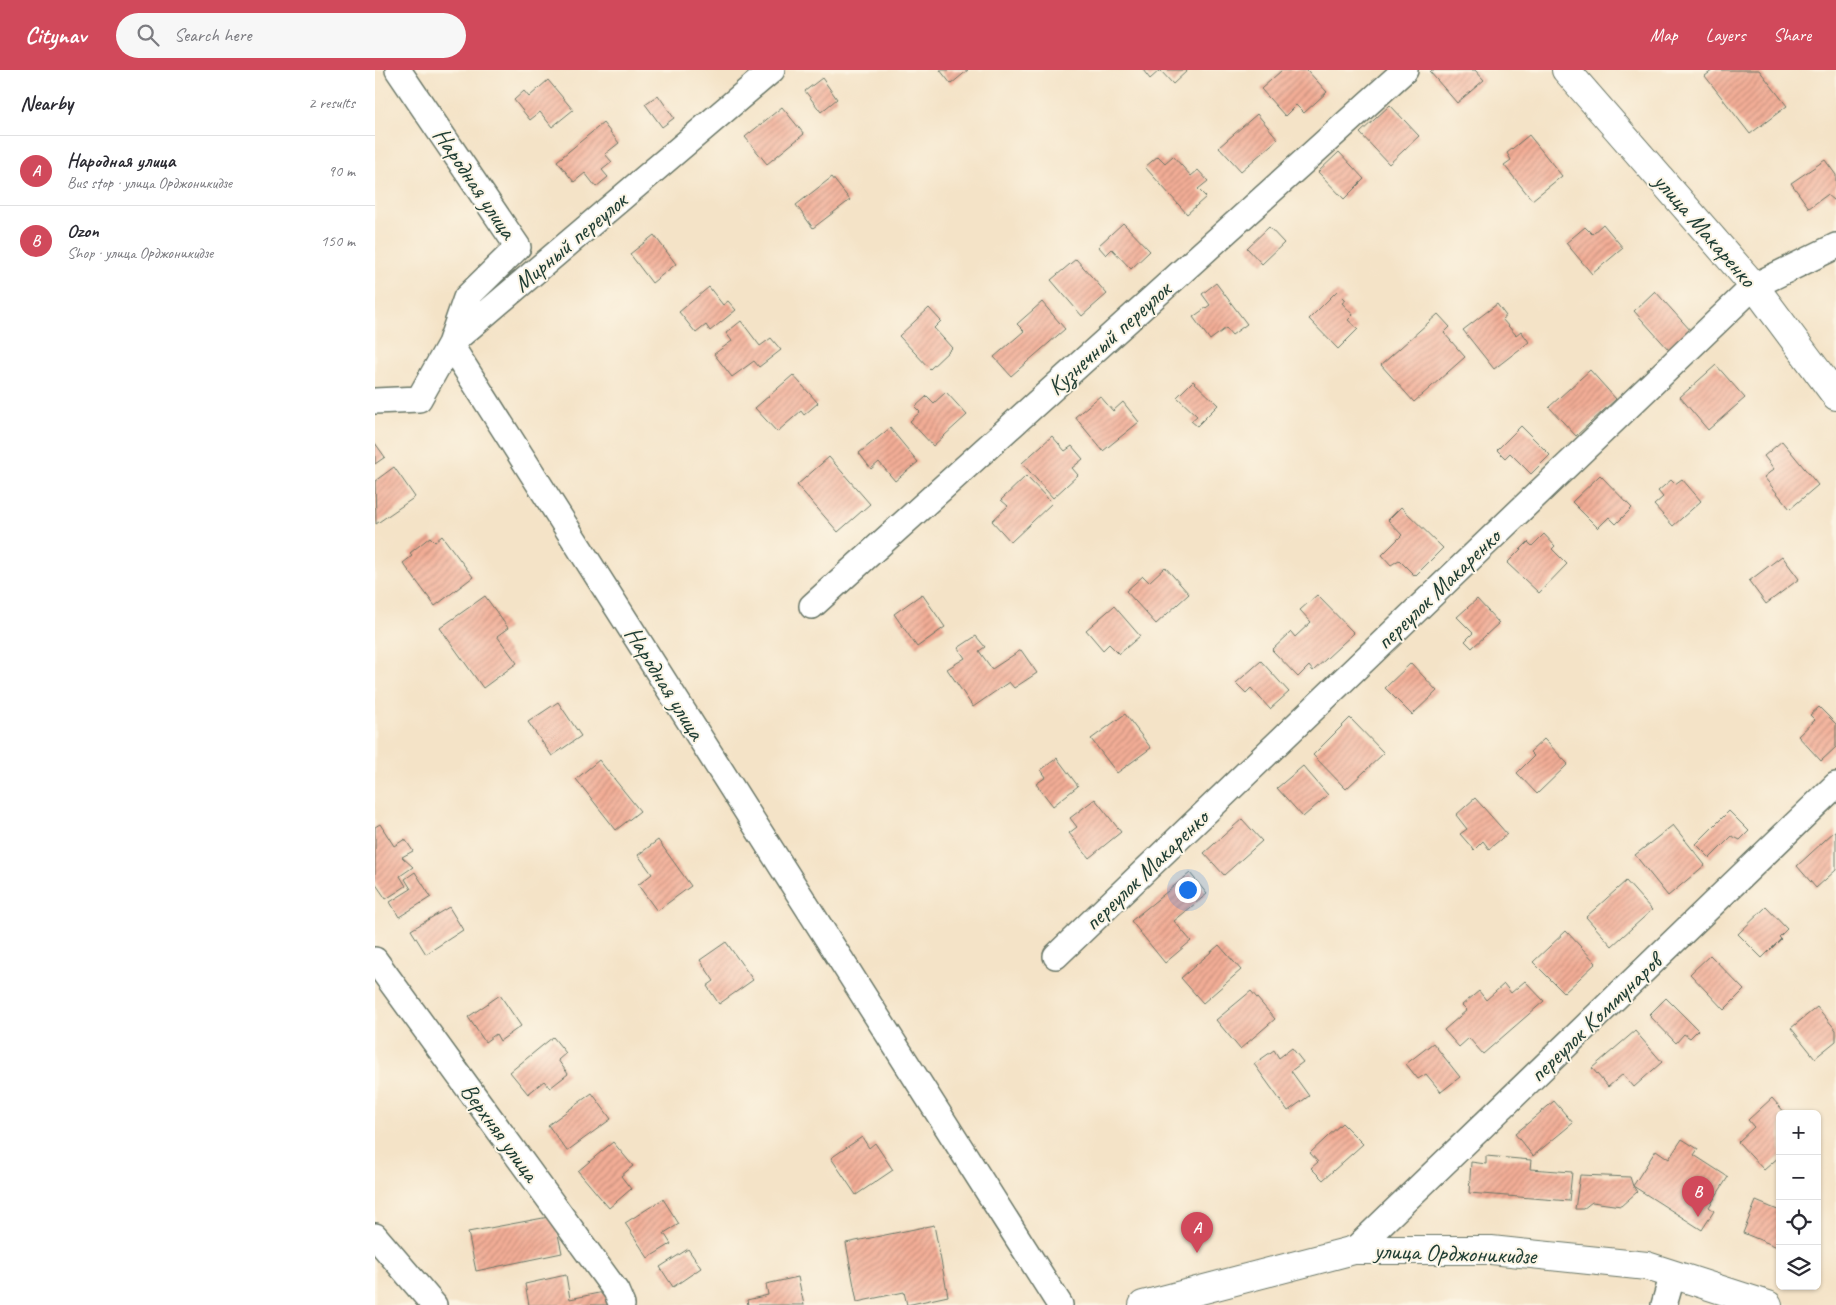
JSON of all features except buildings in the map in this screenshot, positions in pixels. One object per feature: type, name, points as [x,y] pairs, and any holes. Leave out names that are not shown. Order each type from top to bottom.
[{"type":"main road","name":"улица Макаренко","points":[[1566,70],[1754,286],[1836,396]]},
{"type":"main road","name":"улица Орджоникидзе","points":[[1143,1305],[1354,1250],[1491,1250],[1647,1266],[1768,1305]]},
{"type":"street","name":"Народная улица","points":[[398,70],[518,247],[466,298],[450,344],[1060,1305]]},
{"type":"street","name":"Мирный переулок","points":[[375,401],[419,399],[450,344],[772,70]]},
{"type":"street","name":"Кузнечный переулок","points":[[812,606],[1405,70]]},
{"type":"street","name":"переулок Макаренко","points":[[1056,956],[1754,286],[1836,246]]},
{"type":"street","name":"переулок Коммунаров","points":[[1354,1250],[1836,785]]},
{"type":"street","name":"Верхняя улица","points":[[375,960],[616,1291],[622,1305]]},
{"type":"street","points":[[375,1236],[434,1305]]},
{"type":"street","points":[[1664,1305],[1673,1274]]},
{"type":"place","name":"Ozon","points":[[1698,1217]]},
{"type":"place","name":"Народная улица","points":[[1197,1253]]}]
